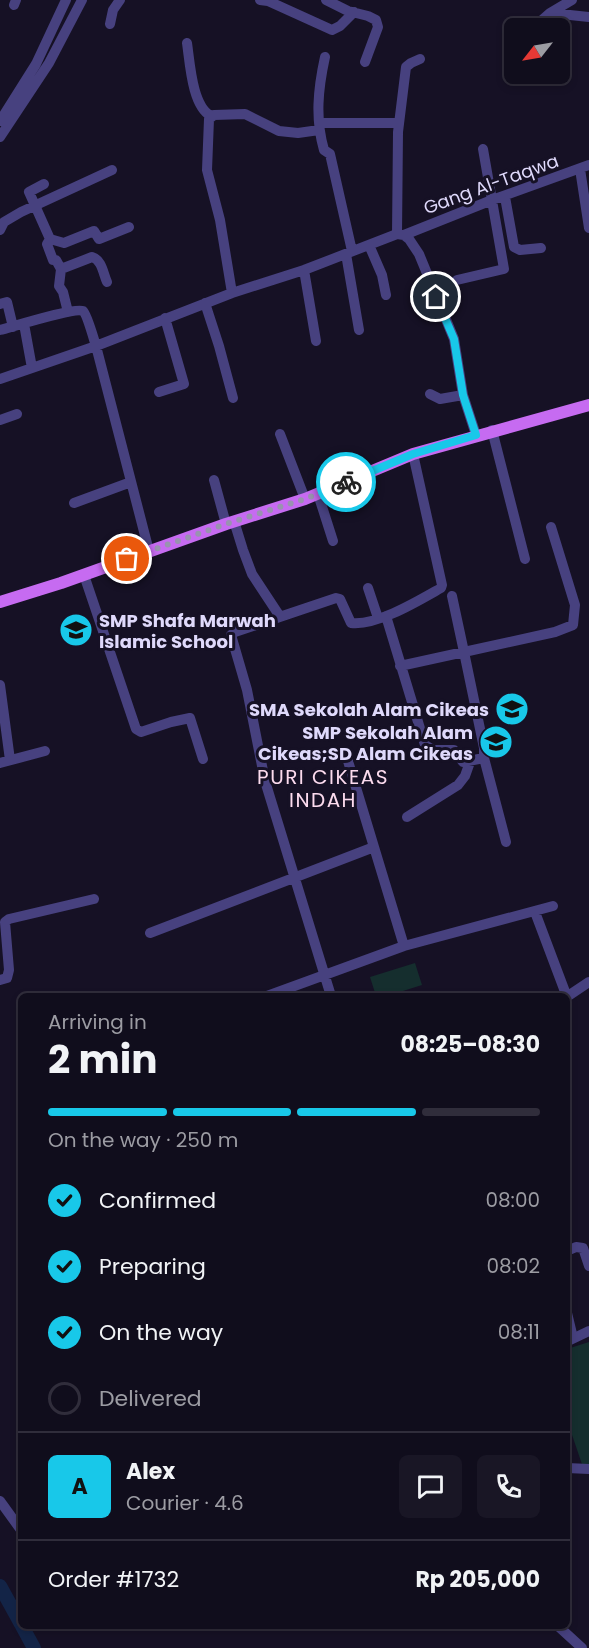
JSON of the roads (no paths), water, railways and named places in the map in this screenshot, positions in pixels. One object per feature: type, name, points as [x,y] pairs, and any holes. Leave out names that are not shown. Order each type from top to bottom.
[{"type":"main road","points":[[0,602],[305,499],[413,454],[492,430],[589,405]]},
{"type":"street","points":[[0,121],[36,64],[66,0]]},
{"type":"street","points":[[0,136],[49,63],[82,0]]},
{"type":"street","points":[[110,24],[113,10],[120,0]]},
{"type":"street","points":[[265,0],[332,30],[340,26],[354,12]]},
{"type":"street","points":[[327,0],[348,11],[371,17],[378,26],[364,62]]},
{"type":"street","points":[[544,18],[572,0]]},
{"type":"street","points":[[550,13],[589,17]]},
{"type":"street","points":[[187,43],[198,100],[202,110],[211,116],[245,114],[279,131],[298,133],[319,126],[398,123]]},
{"type":"street","points":[[325,57],[319,90],[319,126],[324,150],[330,154],[349,253],[359,330]]},
{"type":"street","points":[[420,59],[406,68],[398,123],[400,235],[409,239],[419,254],[454,339],[463,395],[476,435]]},
{"type":"street","points":[[211,116],[207,170],[220,220],[232,293]]},
{"type":"street","points":[[457,280],[504,269],[483,149]]},
{"type":"street","points":[[585,167],[589,228]]},
{"type":"street","name":"Gang Al-Taqwa","points":[[0,379],[96,346],[232,293],[304,270],[585,167]]},
{"type":"street","points":[[0,230],[4,222],[112,170]]},
{"type":"street","points":[[44,184],[29,192],[50,239]]},
{"type":"street","points":[[505,197],[514,246],[520,250],[541,248]]},
{"type":"street","points":[[50,239],[64,243],[94,231],[99,239],[129,227]]},
{"type":"street","points":[[50,239],[47,244],[53,260],[56,260],[61,269],[59,286],[63,292],[68,312]]},
{"type":"street","points":[[369,245],[382,275],[386,295]]},
{"type":"street","points":[[61,269],[92,257],[96,258],[100,261],[107,282]]},
{"type":"street","points":[[304,270],[316,341]]},
{"type":"street","points":[[0,304],[7,302],[19,325],[32,368]]},
{"type":"street","points":[[205,303],[232,398]]},
{"type":"street","points":[[0,330],[68,312],[83,311],[96,346],[149,551]]},
{"type":"street","points":[[159,392],[184,384],[165,318]]},
{"type":"street","points":[[430,394],[440,399],[463,395]]},
{"type":"street","points":[[0,420],[17,414]]},
{"type":"street","points":[[492,430],[525,559]]},
{"type":"street","points":[[280,434],[305,499]]},
{"type":"street","points":[[330,993],[265,781],[247,690],[231,635],[279,615],[337,598],[352,623],[382,617],[441,587],[413,454]]},
{"type":"street","points":[[214,480],[252,574],[279,615]]},
{"type":"street","points":[[74,503],[131,482]]},
{"type":"street","points":[[318,494],[333,541]]},
{"type":"street","points":[[400,666],[555,632],[573,625],[575,605],[551,527]]},
{"type":"street","points":[[84,575],[136,729],[141,732],[190,718],[203,759]]},
{"type":"street","points":[[368,588],[382,617],[400,666],[425,745],[433,750],[454,750],[463,762],[484,758]]},
{"type":"street","points":[[452,596],[484,748],[484,758],[507,842]]},
{"type":"street","points":[[0,685],[5,762],[45,751]]},
{"type":"street","points":[[348,761],[404,946]]},
{"type":"street","points":[[407,818],[458,785],[465,776],[470,762]]},
{"type":"street","points":[[150,933],[374,848]]},
{"type":"street","points":[[0,980],[7,978],[9,970],[3,919],[94,899]]},
{"type":"street","points":[[275,993],[404,946],[553,906]]},
{"type":"street","points":[[535,912],[565,993]]},
{"type":"street","points":[[570,995],[589,982]]},
{"type":"street","points":[[570,1250],[576,1247],[583,1248],[589,1266]]},
{"type":"street","points":[[570,1340],[589,1331]]},
{"type":"street","points":[[570,1468],[589,1469]]},
{"type":"street","points":[[0,1501],[18,1526]]},
{"type":"street","points":[[561,1629],[582,1648]]},
{"type":"waterway","points":[[0,1586],[18,1619]]},
{"type":"waterway","points":[[24,1629],[34,1648]]},
{"type":"place","name":"SMP Shafa Marwah Islamic School","points":[[76,630]]},
{"type":"place","name":"SMA Sekolah Alam Cikeas","points":[[512,709]]},
{"type":"place","name":"SMP Sekolah Alam Cikeas;SD Alam Cikeas","points":[[496,742]]},
{"type":"district","name":"PURI CIKEAS INDAH","points":[[323,788]]}]
